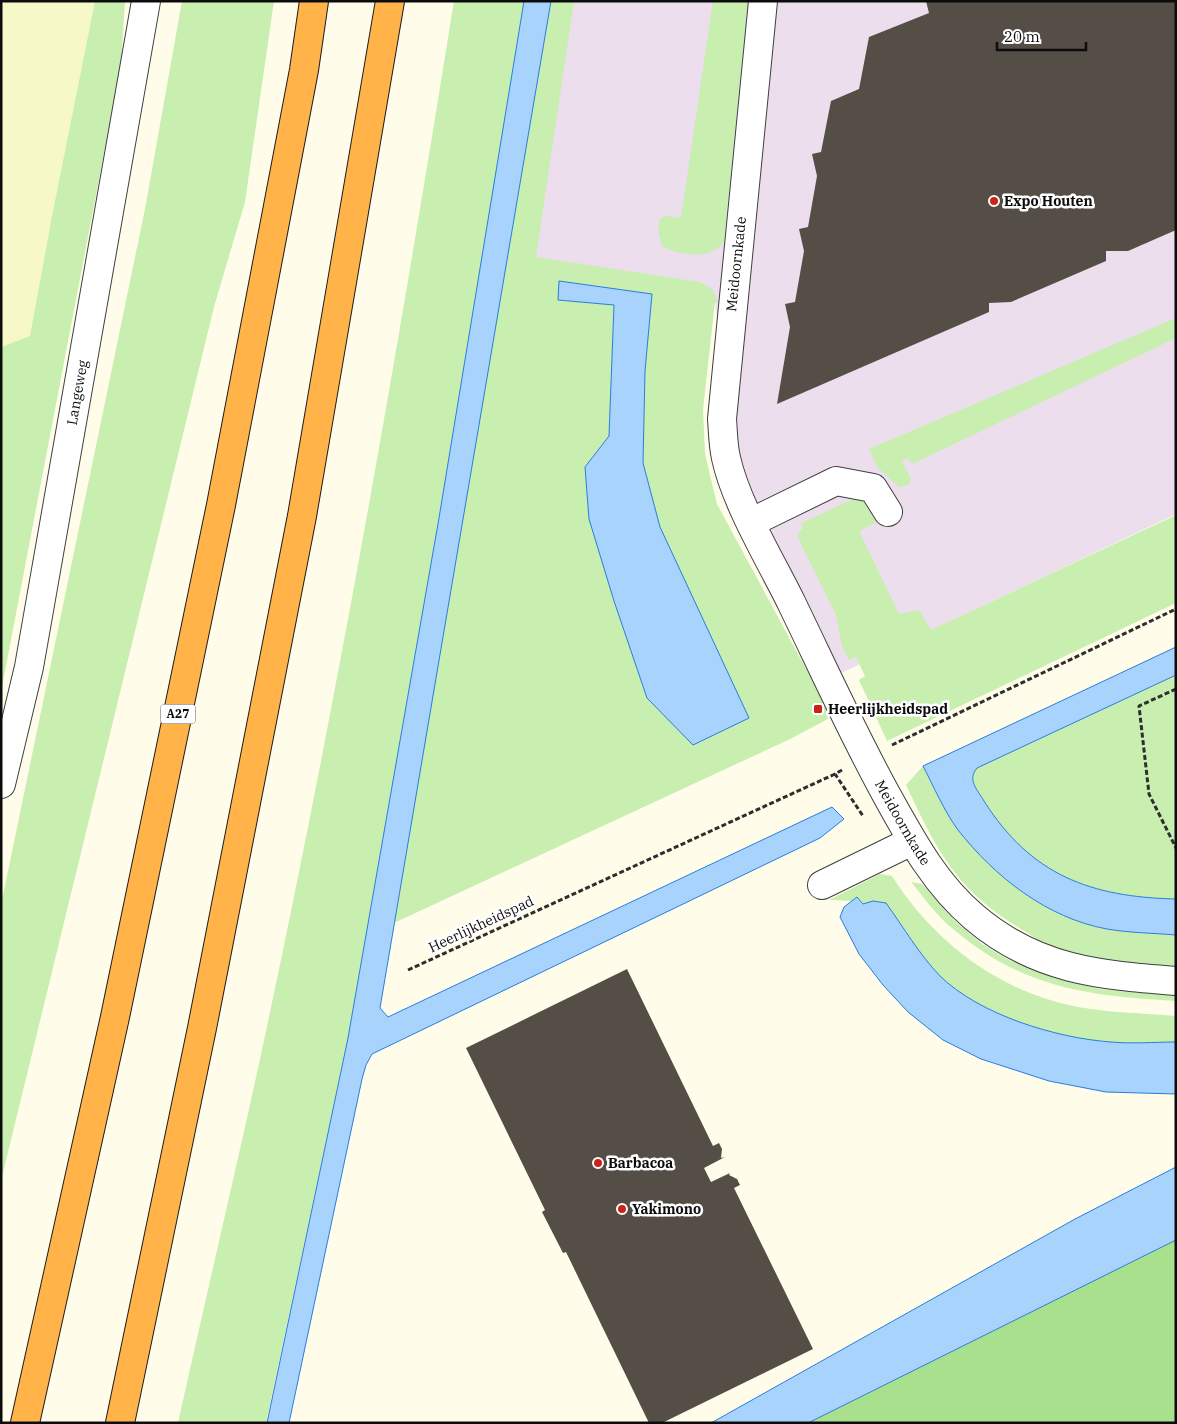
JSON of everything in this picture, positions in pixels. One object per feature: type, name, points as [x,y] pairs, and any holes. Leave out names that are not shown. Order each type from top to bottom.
[{"type":"highway","name":"A27","points":[[25,1423],[115,1017],[221,504],[302,80],[314,1]]},
{"type":"highway","points":[[120,1423],[202,1028],[302,516],[390,1]]},
{"type":"street","name":"Langeweg","points":[[1,784],[29,667],[146,1]]},
{"type":"street","name":"Meidoornkade","points":[[763,1],[722,419],[726,458],[743,505],[866,758],[930,870],[952,896],[975,918],[1031,955],[1066,967],[1101,975],[1176,981]]},
{"type":"street","points":[[752,522],[836,481],[873,488],[888,512]]},
{"type":"street","points":[[822,885],[912,841]]},
{"type":"path","points":[[866,758],[1176,609]]},
{"type":"path","points":[[1176,689],[1139,706],[1149,794],[1176,848]]},
{"type":"path","name":"Heerlijkheidspad","points":[[408,970],[835,774]]},
{"type":"shaded area","points":[[538,1],[1176,1],[1176,514],[833,677],[732,458],[715,301],[497,271]]},
{"type":"green space","points":[[1,1],[95,1],[30,337],[1,347]]},
{"type":"green space","points":[[95,1],[125,1],[121,64],[1,692],[1,347],[30,336]]},
{"type":"green space","points":[[182,1],[274,1],[245,202],[214,307],[1,1181],[1,905],[145,209]]},
{"type":"green space","points":[[454,1],[524,1],[439,518],[348,1038],[266,1423],[178,1423],[255,1082],[311,813],[386,408]]},
{"type":"green space","points":[[551,1],[574,1],[536,257],[700,282],[713,290],[718,303],[715,302],[703,409],[705,454],[717,504],[826,706],[828,719],[788,740],[394,923]],"holes":[[[652,294],[645,371],[643,463],[660,527],[585,467],[609,436],[614,305],[558,300]]]},
{"type":"green space","points":[[713,1],[748,1],[724,241],[719,247],[704,254],[686,254],[662,246],[658,230],[660,218],[667,216],[681,218]]},
{"type":"green space","points":[[1176,318],[1176,338],[912,464],[908,458],[902,461],[911,479],[910,484],[899,487],[878,468],[869,449]]},
{"type":"green space","points":[[858,497],[866,497],[879,521],[861,530],[860,533],[899,614],[919,610],[931,630],[1176,515],[1176,603],[887,741],[859,680],[865,676],[856,657],[849,660],[842,646],[836,615],[798,538],[799,532],[803,528],[801,523]]},
{"type":"green space","points":[[1176,675],[1176,899],[1116,893],[1090,887],[1065,877],[1043,864],[1022,847],[1002,826],[976,788],[973,781],[974,772],[977,768]]},
{"type":"green space","points":[[923,766],[958,830],[988,864],[1006,879],[1043,905],[1085,924],[1107,929],[1176,935],[1176,966],[1104,961],[1063,953],[1039,941],[983,902],[953,870],[941,852],[906,785]]},
{"type":"green space","points":[[880,874],[892,876],[908,900],[947,941],[993,975],[1018,988],[1073,1006],[1176,1016],[1176,1042],[1119,1043],[1067,1036],[1020,1023],[976,1002],[957,990],[932,968],[886,903],[873,901],[863,904],[857,897],[851,901],[829,900]]},
{"type":"green space","points":[[911,882],[922,884],[955,921],[982,944],[1007,959],[1054,978],[1100,989],[1176,995],[1176,1001],[1111,996],[1081,991],[1053,984],[1026,974],[999,961],[973,945],[946,923]]},
{"type":"green space","points":[[1176,1240],[1176,1423],[808,1423]]},
{"type":"water","points":[[524,1],[551,1],[380,1008],[388,1017],[832,807],[844,819],[820,838],[372,1054],[362,1079],[289,1423],[267,1423],[348,1038],[439,518]]},
{"type":"water","points":[[559,281],[652,294],[645,371],[643,463],[660,527],[749,718],[693,745],[647,698],[589,519],[585,467],[609,436],[614,305],[558,300]]},
{"type":"water","points":[[1176,647],[1176,675],[977,768],[974,772],[973,781],[976,788],[1002,826],[1022,847],[1043,864],[1065,877],[1090,887],[1116,893],[1176,899],[1176,935],[1107,929],[1085,924],[1043,905],[1024,893],[988,864],[953,823],[923,766]]},
{"type":"water","points":[[857,897],[863,904],[873,901],[886,903],[918,950],[940,976],[957,990],[997,1013],[1043,1030],[1090,1040],[1127,1043],[1176,1042],[1176,1094],[1106,1092],[1049,1081],[981,1059],[943,1040],[908,1012],[883,985],[859,954],[840,917],[844,907]]},
{"type":"water","points":[[1176,1167],[1176,1240],[808,1423],[711,1423],[1075,1219]]},
{"type":"building","name":"Expo Houten","points":[[926,1],[1176,1],[1176,230],[1128,251],[1106,251],[1106,261],[1011,302],[989,303],[989,312],[777,404],[790,327],[785,304],[795,302],[804,251],[799,229],[808,227],[817,176],[812,154],[821,152],[831,101],[859,89],[869,37],[929,13]]},
{"type":"building","points":[[627,969],[713,1146],[719,1143],[722,1149],[721,1158],[725,1157],[704,1168],[711,1182],[730,1173],[729,1175],[737,1179],[740,1185],[734,1188],[813,1349],[662,1423],[649,1423],[566,1252],[563,1253],[542,1212],[545,1210],[466,1048]]},
{"type":"place","name":"Expo Houten","points":[[994,201]]},
{"type":"place","name":"Heerlijkheidspad","points":[[818,709]]},
{"type":"place","name":"Barbacoa","points":[[598,1163]]},
{"type":"place","name":"Yakimono","points":[[622,1209]]}]
